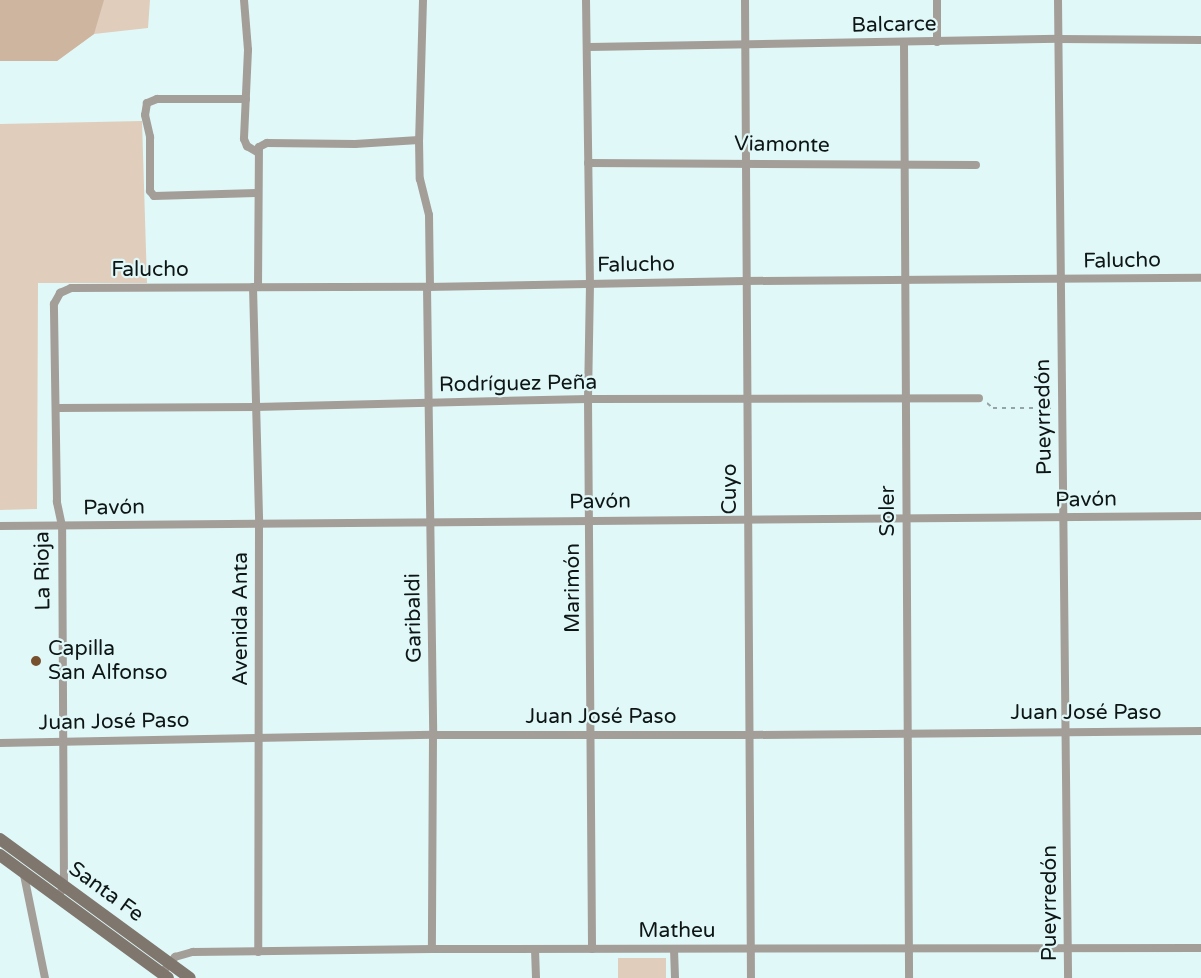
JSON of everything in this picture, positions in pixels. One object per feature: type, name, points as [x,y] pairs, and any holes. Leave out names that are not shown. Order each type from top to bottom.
[{"type":"main road","name":"Santa Fe","points":[[0,839],[26,866],[167,971],[190,978]]},
{"type":"main road","name":"Santa Fe","points":[[0,855],[26,866]]},
{"type":"street","points":[[244,0],[248,50],[244,142],[257,152],[259,147],[267,143],[355,144],[419,140]]},
{"type":"street","name":"Garibaldi","points":[[423,0],[419,140],[420,179],[429,215],[433,735],[432,949]]},
{"type":"street","name":"Marimón","points":[[586,0],[589,47],[588,399],[592,949]]},
{"type":"street","name":"Cuyo","points":[[745,0],[751,978]]},
{"type":"street","points":[[937,42],[938,0]]},
{"type":"street","name":"Pueyrredón","points":[[1058,0],[1061,408],[1068,731],[1068,978]]},
{"type":"street","name":"Balcarce","points":[[589,47],[1058,39],[1201,40]]},
{"type":"street","name":"Soler","points":[[904,43],[909,978]]},
{"type":"street","points":[[246,99],[157,99],[147,103],[145,115],[150,137],[150,191],[154,196],[258,193]]},
{"type":"street","name":"Avenida Anta","points":[[257,152],[256,407],[260,737],[258,952]]},
{"type":"street","name":"Viamonte","points":[[588,163],[745,162],[976,165]]},
{"type":"street","name":"Falucho","points":[[71,288],[428,287],[745,281],[1201,278]]},
{"type":"street","name":"La Rioja","points":[[61,891],[62,526],[57,502],[54,304],[60,293],[71,288]]},
{"type":"street","name":"Rodríguez Peña","points":[[57,408],[256,407],[588,399],[979,398]]},
{"type":"street","name":"Pavón","points":[[0,526],[906,516],[1063,519],[1201,516]]},
{"type":"street","name":"Juan José Paso","points":[[0,742],[433,735],[1201,731]]},
{"type":"street","points":[[26,866],[45,978]]},
{"type":"street","name":"Matheu","points":[[167,971],[182,953],[193,952],[908,947],[1201,948]]},
{"type":"street","points":[[535,949],[536,978]]},
{"type":"street","points":[[674,949],[675,978]]},
{"type":"path","points":[[979,398],[993,408],[1061,408]]},
{"type":"shaded area","points":[[0,0],[150,0],[148,28],[94,34],[57,61],[0,61]]},
{"type":"shaded area","points":[[0,0],[104,0],[94,34],[57,61],[0,61]]},
{"type":"shaded area","points":[[142,121],[147,283],[38,283],[37,509],[0,510],[0,124]]},
{"type":"shaded area","points":[[618,958],[666,958],[666,978],[618,978]]},
{"type":"place","name":"Capilla San Alfonso","points":[[36,661]]}]
